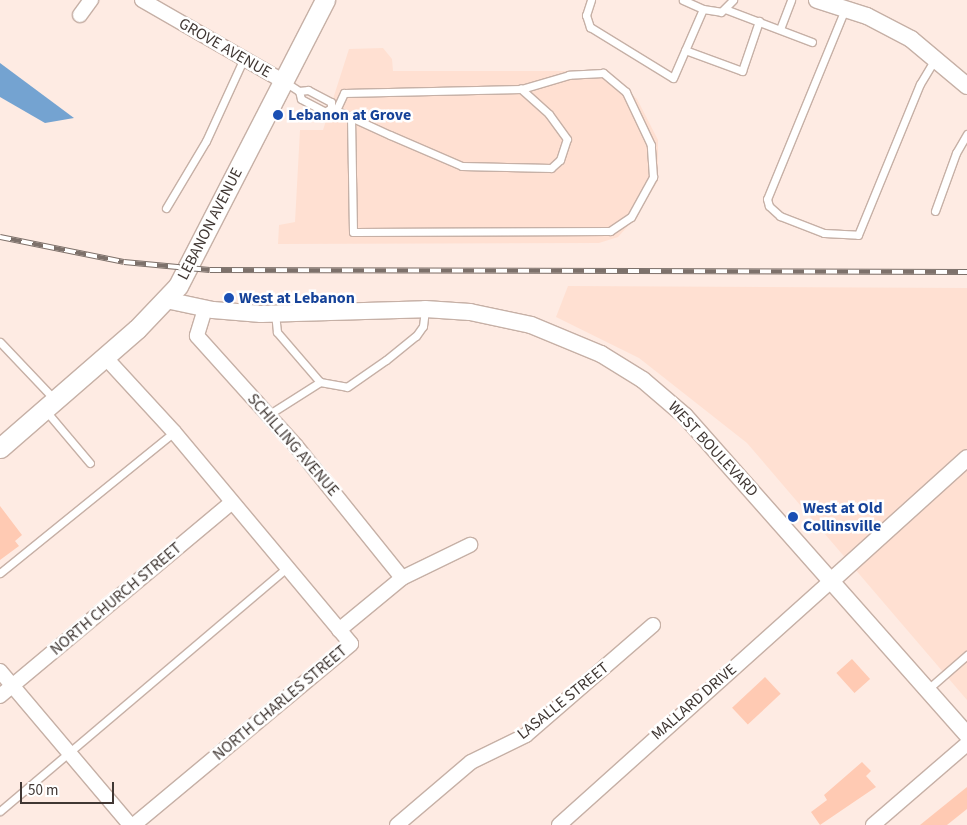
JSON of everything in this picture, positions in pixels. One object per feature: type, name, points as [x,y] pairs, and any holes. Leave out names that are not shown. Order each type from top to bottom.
[{"type":"main road","name":"LEBANON AVENUE","points":[[0,448],[51,406],[166,300],[189,269],[325,0]]},
{"type":"street","points":[[80,14],[91,0]]},
{"type":"street","name":"GROVE AVENUE","points":[[142,0],[283,81]]},
{"type":"street","points":[[818,0],[845,8],[910,39],[936,57],[967,86]]},
{"type":"street","name":"WEST BOULEVARD","points":[[166,300],[205,309],[275,314],[425,309],[480,313],[531,325],[582,344],[626,368],[689,420],[967,735]]},
{"type":"street","name":"SCHILLING AVENUE","points":[[205,309],[197,336],[268,416],[402,578]]},
{"type":"street","points":[[105,357],[174,432],[339,630]]},
{"type":"street","points":[[831,581],[967,458]]},
{"type":"street","name":"NORTH CHURCH STREET","points":[[0,696],[232,502]]},
{"type":"street","name":"NORTH CHARLES STREET","points":[[134,825],[351,644],[339,630],[402,578],[470,546]]},
{"type":"street","name":"MALLARD DRIVE","points":[[559,824],[831,581]]},
{"type":"street","name":"LASALLE STREET","points":[[398,825],[471,762],[526,735],[653,625]]},
{"type":"street","points":[[0,672],[130,825]]},
{"type":"street","points":[[873,825],[967,744]]},
{"type":"lane","points":[[590,0],[586,15],[590,27],[673,78],[703,9]]},
{"type":"lane","points":[[682,0],[703,9],[721,12],[733,0]]},
{"type":"lane","points":[[780,29],[791,0]]},
{"type":"lane","points":[[845,8],[767,199],[769,206],[780,216],[824,233],[858,235],[920,84],[936,57]]},
{"type":"lane","points":[[725,9],[812,42]]},
{"type":"lane","points":[[685,50],[742,71],[759,21]]},
{"type":"lane","points":[[166,208],[206,141],[244,58]]},
{"type":"lane","points":[[299,91],[301,99],[324,112],[334,109],[344,93],[521,89],[568,75],[604,73],[626,92],[651,145],[653,177],[631,217],[610,231],[353,232],[351,117]]},
{"type":"lane","points":[[283,81],[299,91],[308,90],[331,102],[334,109],[462,166],[552,168],[560,160],[567,139],[549,114],[521,89]]},
{"type":"lane","points":[[935,212],[967,134]]},
{"type":"lane","points":[[275,314],[277,332],[320,382],[346,387],[386,360],[416,336],[422,326],[425,309]]},
{"type":"lane","points":[[0,342],[51,406],[90,463]]},
{"type":"lane","points":[[268,416],[320,382]]},
{"type":"lane","points":[[0,573],[174,432]]},
{"type":"lane","points":[[0,810],[287,568]]},
{"type":"lane","points":[[927,690],[967,656]]},
{"type":"shaded area","points":[[383,48],[392,59],[393,71],[608,71],[637,99],[658,140],[658,181],[635,218],[618,237],[599,243],[278,244],[279,225],[295,222],[300,130],[323,130],[349,49]]},
{"type":"shaded area","points":[[568,286],[967,288],[967,700],[747,443],[639,358],[556,317]]},
{"type":"water","points":[[0,63],[74,118],[45,123],[0,97]]},
{"type":"building","points":[[0,506],[22,535],[15,541],[19,546],[0,560]]},
{"type":"building","points":[[852,659],[870,679],[854,693],[836,673]]},
{"type":"building","points":[[765,677],[781,694],[748,725],[732,708]]},
{"type":"building","points":[[862,762],[871,771],[866,776],[876,787],[820,825],[811,812],[827,800],[824,795]]},
{"type":"building","points":[[967,787],[967,809],[947,825],[920,825]]},
{"type":"railway","points":[[0,237],[124,262],[210,270],[967,272]]},
{"type":"place","name":"Lebanon at Grove","points":[[278,115]]},
{"type":"place","name":"West at Lebanon","points":[[229,298]]},
{"type":"place","name":"West at Old Collinsville","points":[[793,517]]}]
